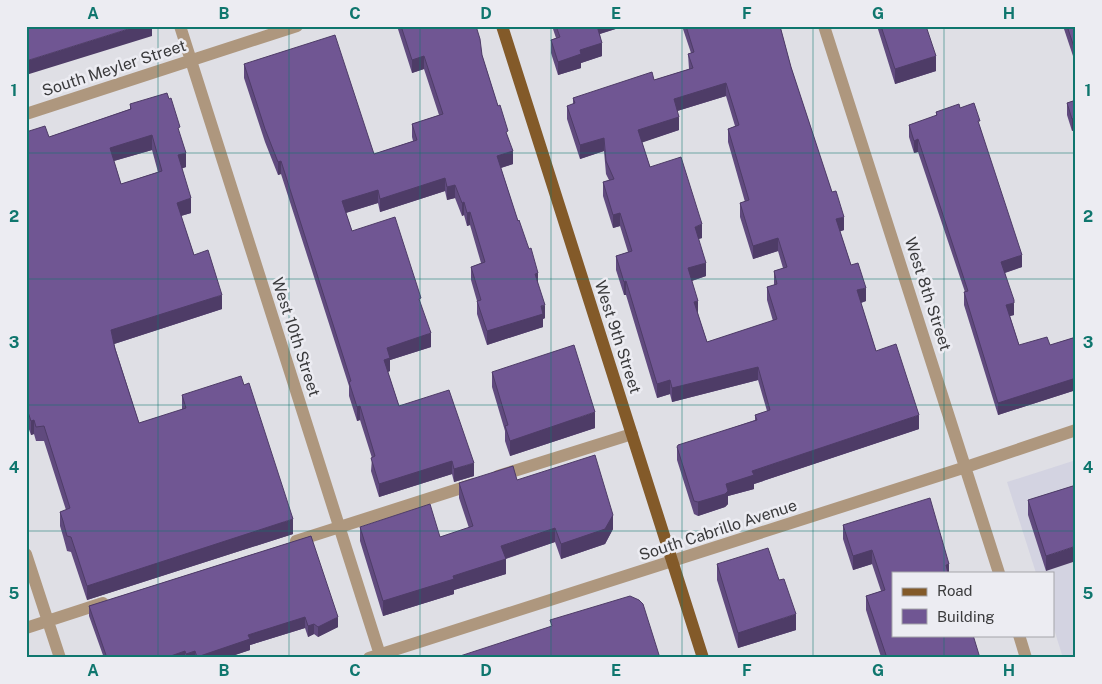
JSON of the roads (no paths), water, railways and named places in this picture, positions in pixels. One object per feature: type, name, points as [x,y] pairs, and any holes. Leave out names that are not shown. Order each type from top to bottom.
[{"type":"main road","name":"West 9th Street","points":[[502,26],[703,658]]},
{"type":"street","name":"West 10th Street","points":[[180,26],[340,527],[377,657]]},
{"type":"street","name":"South Meyler Street","points":[[26,114],[296,26]]},
{"type":"street","name":"West 8th Street","points":[[824,26],[999,572]]},
{"type":"street","name":"South Cabrillo Avenue","points":[[377,657],[1076,430]]},
{"type":"street","points":[[285,545],[632,434]]},
{"type":"street","points":[[26,554],[60,658]]},
{"type":"street","points":[[26,628],[112,600]]},
{"type":"street","points":[[1019,636],[1026,658]]}]
